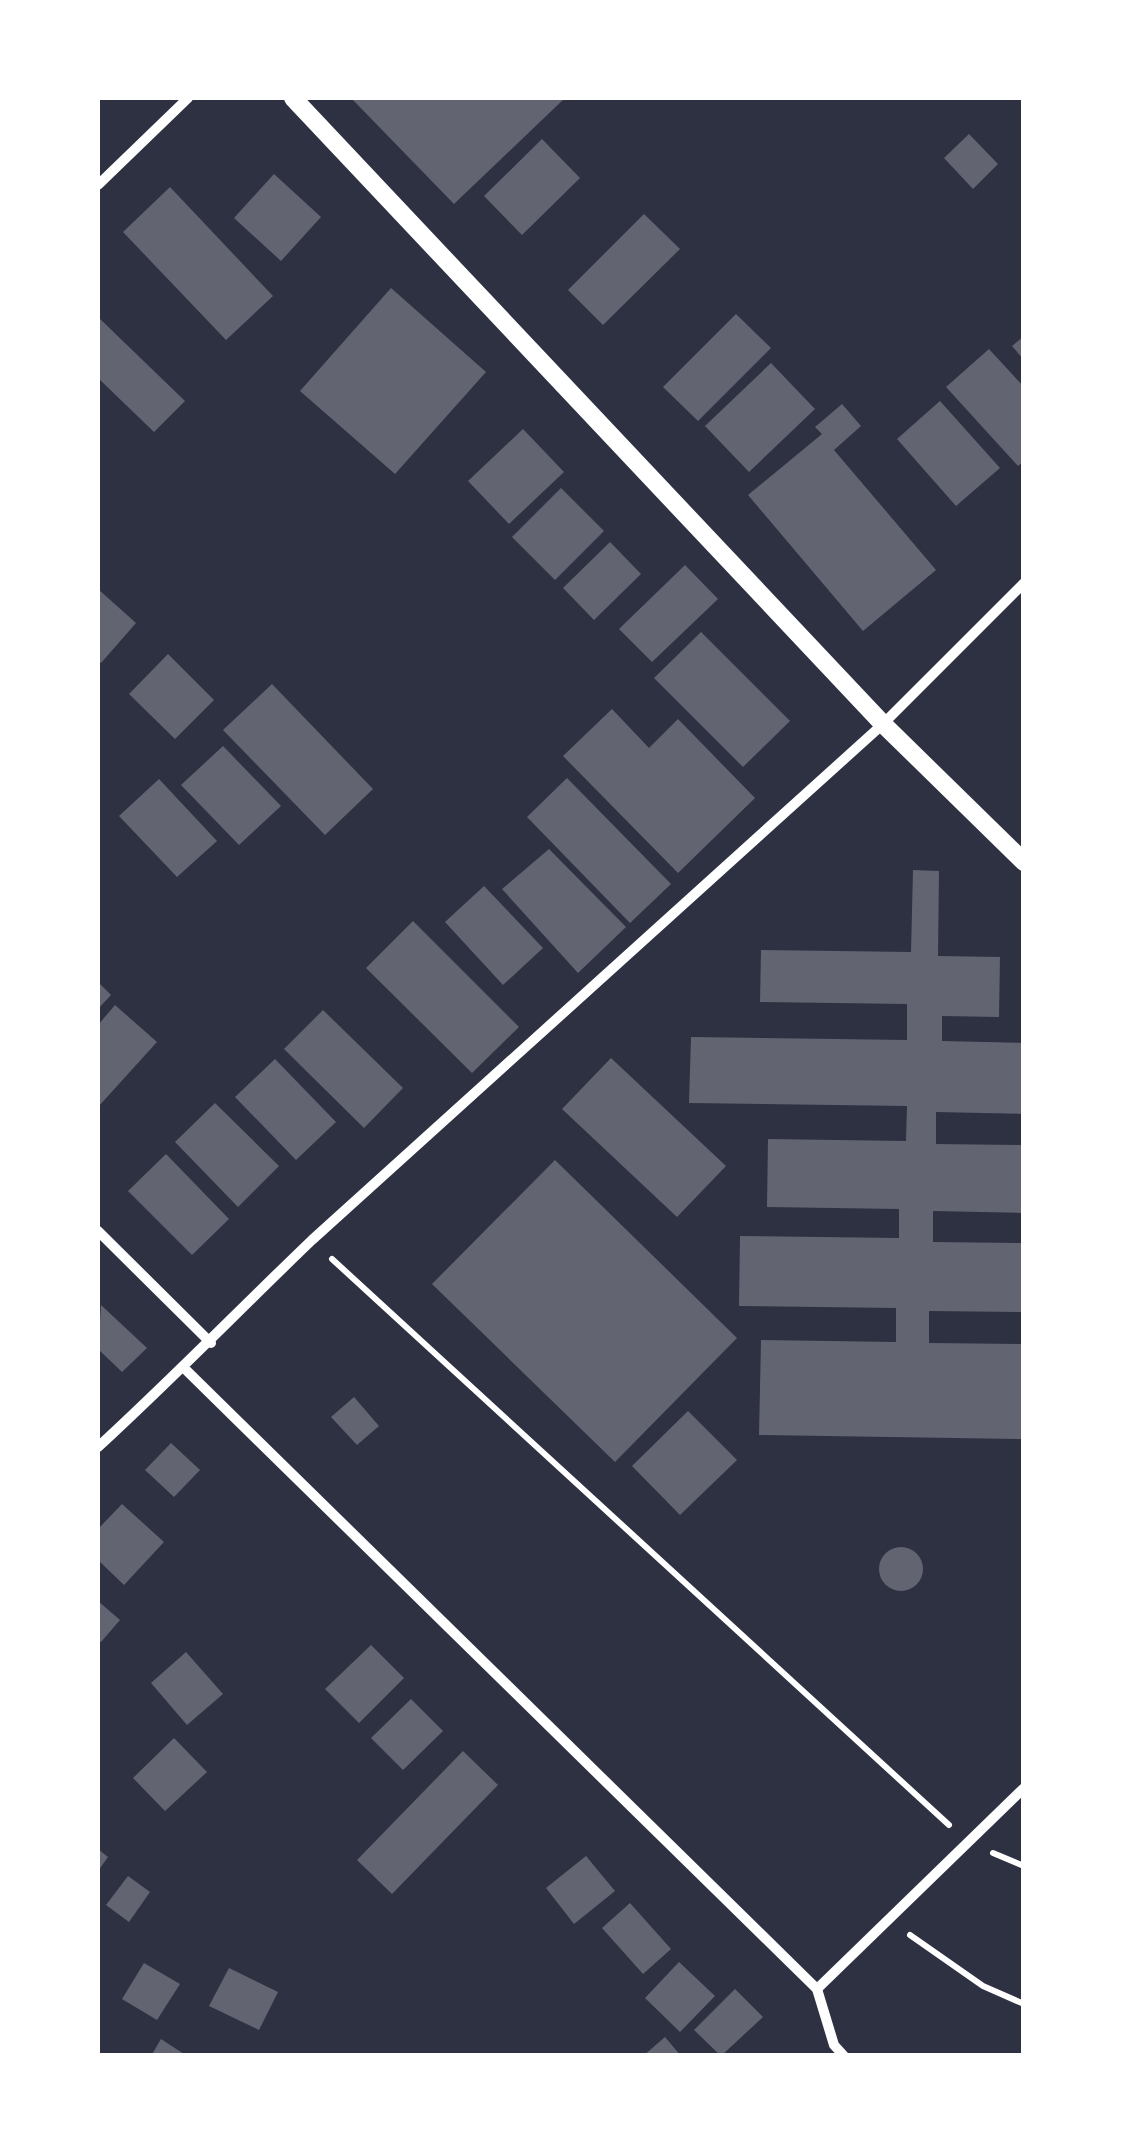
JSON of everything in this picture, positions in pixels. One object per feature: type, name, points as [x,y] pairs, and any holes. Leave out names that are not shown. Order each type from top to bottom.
[{"type":"street","points":[[98,184],[188,98]]},
{"type":"street","points":[[294,98],[883,724],[1024,862]]},
{"type":"street","points":[[98,1447],[210,1343],[236,1312],[312,1240],[883,724],[1024,584]]},
{"type":"street","points":[[98,1232],[210,1343]]},
{"type":"street","points":[[184,1368],[817,1989],[834,2045],[844,2056]]},
{"type":"street","points":[[817,1989],[1024,1788]]},
{"type":"street","points":[[822,2056],[834,2045]]},
{"type":"path","points":[[312,1240],[966,1842]]},
{"type":"path","points":[[888,1919],[983,1986],[1024,2004]]},
{"type":"building","points":[[351,98],[565,98],[454,204]]},
{"type":"building","points":[[969,134],[998,164],[973,189],[944,158]]},
{"type":"building","points":[[542,139],[580,178],[522,235],[484,196]]},
{"type":"building","points":[[274,174],[321,217],[281,261],[234,218]]},
{"type":"building","points":[[170,187],[273,296],[226,340],[123,232]]},
{"type":"building","points":[[644,214],[680,249],[603,325],[568,290]]},
{"type":"building","points":[[391,288],[486,372],[395,474],[300,391]]},
{"type":"building","points":[[736,314],[771,348],[698,421],[663,387]]},
{"type":"building","points":[[98,317],[185,401],[154,432],[98,378]]},
{"type":"building","points":[[1024,336],[1024,360],[1012,346]]},
{"type":"building","points":[[989,349],[1024,387],[1024,461],[1018,466],[946,387]]},
{"type":"building","points":[[771,363],[815,409],[749,472],[705,426]]},
{"type":"building","points":[[940,401],[1000,468],[956,506],[897,439]]},
{"type":"building","points":[[842,404],[861,426],[834,450],[936,570],[863,631],[748,495],[822,434],[815,427]]},
{"type":"building","points":[[523,429],[564,472],[509,524],[468,481]]},
{"type":"building","points":[[561,488],[604,531],[555,580],[512,537]]},
{"type":"building","points":[[610,542],[641,574],[594,620],[563,588]]},
{"type":"building","points":[[685,565],[718,599],[652,662],[619,629]]},
{"type":"building","points":[[98,589],[136,623],[101,663],[98,660]]},
{"type":"building","points":[[701,632],[790,721],[743,767],[654,678]]},
{"type":"building","points":[[168,654],[214,700],[175,739],[129,694]]},
{"type":"building","points":[[272,684],[373,789],[325,835],[223,730]]},
{"type":"building","points":[[612,709],[649,748],[678,719],[755,798],[678,873],[563,756]]},
{"type":"building","points":[[223,746],[281,806],[239,845],[181,785]]},
{"type":"building","points":[[567,778],[671,884],[630,923],[527,817]]},
{"type":"building","points":[[159,779],[217,841],[177,877],[119,816]]},
{"type":"building","points":[[549,849],[626,927],[578,973],[502,889]]},
{"type":"building","points":[[913,870],[939,871],[938,956],[1000,957],[999,1017],[942,1016],[942,1041],[1024,1043],[1024,1114],[936,1112],[936,1144],[1024,1145],[1024,1213],[933,1211],[933,1242],[1024,1243],[1024,1312],[929,1311],[929,1343],[1024,1344],[1024,1439],[759,1435],[761,1340],[896,1342],[896,1308],[739,1306],[740,1236],[899,1238],[899,1209],[767,1207],[768,1139],[906,1141],[907,1106],[689,1103],[691,1037],[907,1040],[907,1004],[760,1002],[761,950],[911,952]]},
{"type":"building","points":[[484,886],[543,948],[503,985],[445,922]]},
{"type":"building","points":[[413,921],[519,1027],[472,1073],[366,968]]},
{"type":"building","points":[[98,982],[111,995],[98,1009]]},
{"type":"building","points":[[115,1005],[157,1042],[98,1107],[98,1025]]},
{"type":"building","points":[[323,1010],[403,1088],[364,1128],[284,1049]]},
{"type":"building","points":[[611,1058],[726,1166],[677,1217],[562,1109]]},
{"type":"building","points":[[275,1059],[336,1122],[296,1160],[235,1097]]},
{"type":"building","points":[[215,1103],[279,1166],[238,1207],[175,1142]]},
{"type":"building","points":[[166,1154],[229,1219],[192,1255],[128,1191]]},
{"type":"building","points":[[555,1160],[737,1338],[615,1462],[432,1284]]},
{"type":"building","points":[[101,1305],[147,1348],[122,1372],[98,1349]]},
{"type":"building","points":[[354,1397],[379,1426],[357,1445],[331,1417]]},
{"type":"building","points":[[688,1411],[737,1460],[680,1515],[632,1466]]},
{"type":"building","points":[[171,1443],[200,1470],[174,1497],[145,1470]]},
{"type":"building","points":[[122,1504],[164,1542],[124,1585],[98,1560],[98,1529]]},
{"type":"building","points":[[901,1547],[917,1553],[923,1569],[917,1585],[901,1591],[885,1585],[879,1569],[885,1553]]},
{"type":"building","points":[[98,1601],[120,1620],[101,1642],[98,1639]]},
{"type":"building","points":[[371,1645],[404,1678],[359,1723],[325,1689]]},
{"type":"building","points":[[186,1652],[223,1694],[187,1725],[151,1683]]},
{"type":"building","points":[[411,1699],[443,1731],[403,1770],[371,1738]]},
{"type":"building","points":[[174,1738],[207,1772],[165,1811],[133,1778]]},
{"type":"building","points":[[463,1751],[498,1785],[392,1894],[357,1860]]},
{"type":"building","points":[[98,1849],[108,1857],[98,1871]]},
{"type":"building","points":[[586,1856],[615,1891],[574,1924],[546,1888]]},
{"type":"building","points":[[128,1876],[150,1892],[129,1922],[106,1905]]},
{"type":"building","points":[[630,1903],[671,1949],[643,1974],[602,1928]]},
{"type":"building","points":[[679,1962],[715,1996],[680,2032],[645,1998]]},
{"type":"building","points":[[144,1963],[180,1984],[157,2020],[122,1999]]},
{"type":"building","points":[[229,1968],[278,1992],[259,2030],[209,2006]]},
{"type":"building","points":[[735,1989],[763,2017],[721,2056],[694,2030]]},
{"type":"building","points":[[665,2037],[681,2056],[643,2056]]},
{"type":"building","points":[[161,2039],[187,2056],[151,2056]]}]
